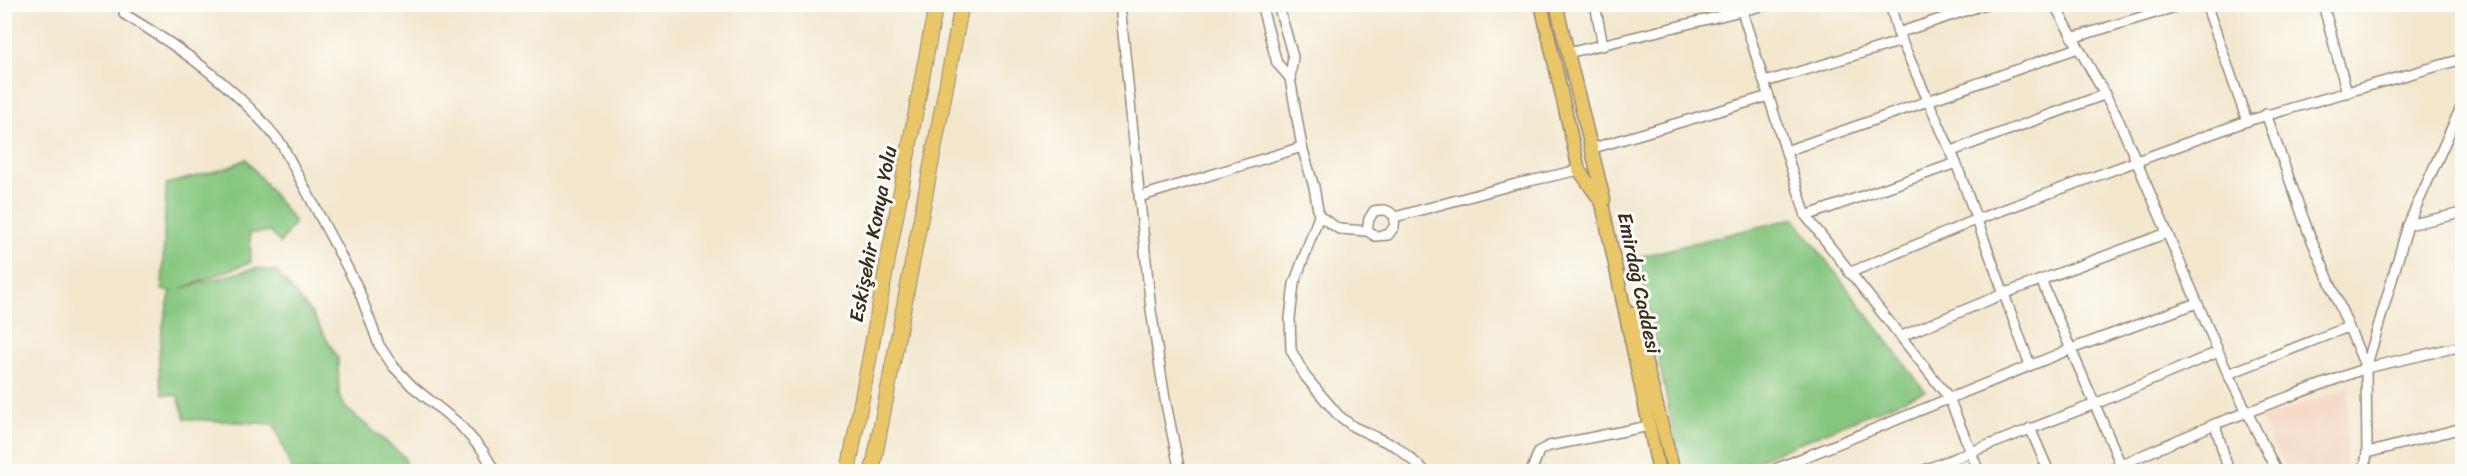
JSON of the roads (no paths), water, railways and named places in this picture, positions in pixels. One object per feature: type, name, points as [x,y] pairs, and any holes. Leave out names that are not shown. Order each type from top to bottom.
[{"type":"highway","name":"Eskişehir Konya Yolu","points":[[848,471],[936,4]]},
{"type":"highway","points":[[872,471],[962,4]]},
{"type":"main road","name":"Emirdağ Caddesi","points":[[1541,4],[1579,170],[1602,203],[1659,471]]},
{"type":"main road","name":"Emirdağ Caddesi","points":[[1556,4],[1590,149],[1674,471]]},
{"type":"street","points":[[1120,4],[1151,310],[1165,399],[1180,471]]},
{"type":"street","points":[[1261,4],[1277,63],[1290,78]]},
{"type":"street","points":[[1278,4],[1293,57],[1290,78],[1302,147],[1314,187],[1319,216],[1294,284],[1290,318],[1291,350],[1305,376],[1338,415],[1354,427],[1397,447],[1426,471]]},
{"type":"street","points":[[1595,4],[1603,46]]},
{"type":"street","points":[[1568,53],[1770,4]]},
{"type":"street","points":[[1890,4],[1900,37],[1952,151],[2030,365]]},
{"type":"street","points":[[1765,82],[1900,37],[1986,4]]},
{"type":"street","points":[[2054,4],[2106,94],[2218,352],[2277,471]]},
{"type":"street","points":[[2072,38],[2186,4]]},
{"type":"street","points":[[2206,4],[2247,121]]},
{"type":"street","points":[[2323,4],[2347,93]]},
{"type":"street","points":[[1742,11],[1806,216],[1950,398],[1979,471]]},
{"type":"street","points":[[124,14],[167,39],[202,65],[266,124],[282,145],[358,288],[383,352],[412,386],[459,424],[483,451],[495,471]]},
{"type":"street","points":[[1786,152],[2078,48]]},
{"type":"street","points":[[1849,273],[1978,219],[2266,114],[2463,59]]},
{"type":"street","points":[[1952,151],[2106,94]]},
{"type":"street","points":[[1590,149],[1769,96]]},
{"type":"street","points":[[2364,471],[2367,453],[2366,368],[2408,225],[2463,105]]},
{"type":"street","points":[[2266,114],[2308,231],[2366,368]]},
{"type":"street","points":[[1138,197],[1302,147]]},
{"type":"street","points":[[1806,216],[1956,163]]},
{"type":"street","points":[[1395,217],[1516,184],[1579,170]]},
{"type":"street","points":[[1319,216],[1339,229],[1367,231],[1375,236],[1388,234],[1394,227],[1395,217],[1390,211],[1383,209],[1374,211],[1369,219],[1367,231]]},
{"type":"street","points":[[2408,225],[2463,213]]},
{"type":"street","points":[[1902,336],[2003,294],[2167,233]]},
{"type":"street","points":[[2041,280],[2123,468]]},
{"type":"street","points":[[1768,471],[2030,365],[2197,303]]},
{"type":"street","points":[[2228,374],[2348,327]]},
{"type":"street","points":[[2104,471],[2123,468],[2215,424],[2366,368],[2463,346]]},
{"type":"street","points":[[1924,471],[1972,450],[2095,404],[2218,352]]},
{"type":"street","points":[[2215,424],[2229,471]]},
{"type":"street","points":[[1531,471],[1539,452],[1549,446],[1649,426]]},
{"type":"street","points":[[2030,428],[2049,471]]},
{"type":"street","points":[[2367,453],[2463,428]]}]
